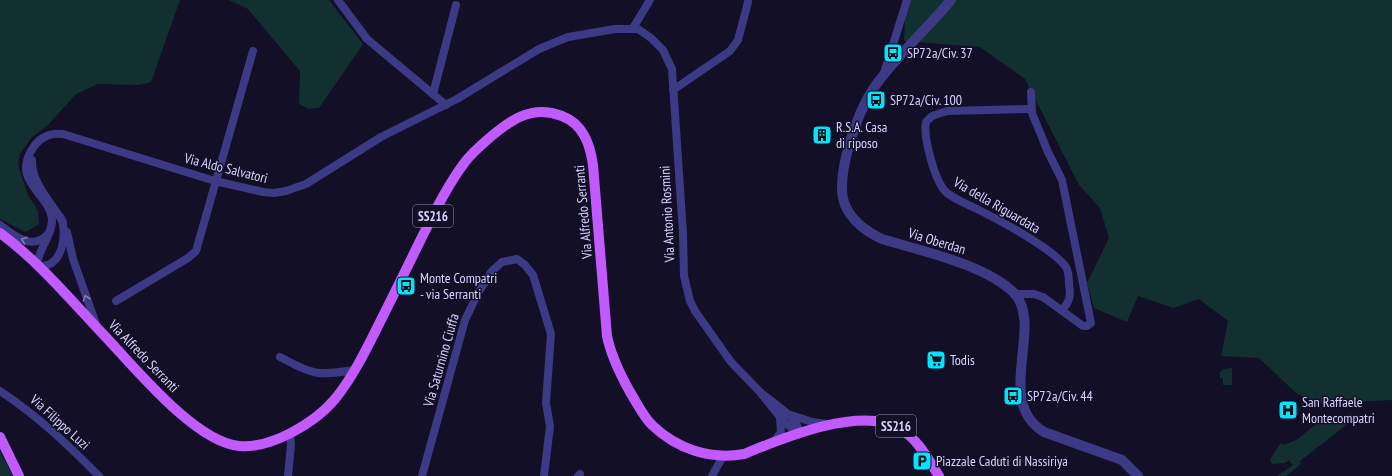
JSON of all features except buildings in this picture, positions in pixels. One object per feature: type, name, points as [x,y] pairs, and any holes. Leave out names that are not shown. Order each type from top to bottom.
[{"type":"main road","name":"Via Alfredo Serranti","points":[[0,233],[36,265],[102,333],[131,366],[191,423],[211,437],[228,444],[245,446],[274,440],[290,433],[313,419],[329,406],[355,370],[432,217],[466,162],[501,128],[514,118],[529,113],[555,114],[571,120],[583,132],[588,140],[592,152],[607,336],[610,351],[625,383],[643,414],[652,424],[666,436],[693,451],[723,456],[744,454],[799,434],[831,425],[855,420],[880,421],[892,424],[910,437],[922,450],[939,476]]},
{"type":"main road","points":[[0,438],[19,476]]},
{"type":"street","points":[[338,0],[366,39],[446,105],[548,44],[577,35],[632,28],[650,0]]},
{"type":"street","points":[[882,78],[907,0]]},
{"type":"street","name":"Via Oberdan","points":[[951,0],[882,78],[867,100],[850,139],[845,161],[843,192],[848,211],[870,234],[969,266],[1002,284],[1014,294],[1020,303],[1023,320],[1024,344],[1020,392],[1034,424],[1044,432],[1122,460],[1138,476]]},
{"type":"street","points":[[673,90],[730,51],[736,44],[748,2]]},
{"type":"street","points":[[433,94],[456,5]]},
{"type":"street","name":"Via Antonio Rosmini","points":[[632,28],[644,32],[663,50],[672,69],[686,287],[690,301],[731,362],[760,392]]},
{"type":"street","points":[[116,301],[194,253],[197,248],[215,180],[253,51]]},
{"type":"street","points":[[1014,294],[1039,295],[1051,301],[1083,326],[1090,324],[1091,321],[1073,243],[1062,180],[1048,152],[1031,109],[1031,92]]},
{"type":"street","name":"Via Aldo Salvatori","points":[[34,147],[47,136],[62,134],[215,180],[263,192],[274,193],[296,189],[306,184],[381,137],[446,105]]},
{"type":"street","name":"Via della Riguardata","points":[[1031,109],[947,111],[936,114],[926,122],[925,134],[938,180],[948,194],[996,218],[1041,246],[1064,266],[1068,272],[1070,300],[1062,310]]},
{"type":"street","points":[[34,147],[30,154],[26,171],[31,183],[52,216],[52,225],[40,250],[36,265],[44,266],[51,262],[61,249],[65,229],[60,218]]},
{"type":"street","points":[[34,147],[31,166],[34,176],[66,228],[73,259],[88,306],[102,333]]},
{"type":"street","points":[[0,224],[21,240],[29,242],[38,241],[49,233]]},
{"type":"street","name":"Via Saturnino Ciuffa","points":[[422,476],[465,320],[478,293],[492,271],[502,262],[516,259],[525,265],[533,275],[551,334],[546,403],[550,426],[544,476]]},
{"type":"street","points":[[280,357],[309,372],[320,374],[355,370]]},
{"type":"street","name":"Via Filippo Luzi","points":[[0,391],[17,402],[65,442],[99,476]]},
{"type":"street","points":[[760,392],[796,422],[800,430],[799,434],[792,430],[760,392]]},
{"type":"street","points":[[779,408],[804,420],[831,425]]},
{"type":"street","points":[[772,444],[781,432],[780,417]]},
{"type":"street","points":[[288,476],[291,445],[290,433]]},
{"type":"street","points":[[712,476],[723,456]]},
{"type":"green space","points":[[0,0],[180,0],[151,82],[139,85],[98,84],[76,94],[47,126],[32,137],[20,154],[18,165],[28,195],[38,211],[39,224],[26,232],[0,219]]},
{"type":"green space","points":[[229,0],[329,0],[363,44],[319,108],[309,109],[299,104],[300,71],[248,9]]},
{"type":"green space","points":[[906,0],[1392,0],[1392,400],[1314,404],[1295,392],[1259,358],[1221,356],[1228,321],[1199,299],[1173,308],[1138,296],[1127,322],[1094,308],[1087,283],[1109,238],[1100,208],[1079,185],[1025,79],[980,47],[904,41]]},
{"type":"green space","points":[[1232,368],[1232,385],[1223,385],[1223,378],[1220,378],[1220,372],[1224,369]]},
{"type":"green space","points":[[1352,414],[1354,419],[1300,461],[1301,464],[1286,476],[1277,476],[1293,465],[1289,460],[1285,463],[1272,464],[1270,459],[1281,443],[1284,445],[1296,440],[1319,422],[1323,422],[1337,416]]},
{"type":"green space","points":[[0,451],[13,476],[0,476]]},
{"type":"place","name":"SP72a/Civ. 37","points":[[893,53]]},
{"type":"place","name":"SP72a/Civ. 100","points":[[876,100]]},
{"type":"place","name":"R.S.A. Casa di riposo","points":[[822,135]]},
{"type":"place","name":"Monte Compatri - via Serranti","points":[[406,286]]},
{"type":"place","name":"Todis","points":[[936,360]]},
{"type":"place","name":"SP72a/Civ. 44","points":[[1013,396]]},
{"type":"place","name":"San Raffaele Montecompatri","points":[[1288,410]]},
{"type":"place","name":"Piazzale Caduti di Nassiriya","points":[[922,461]]}]
